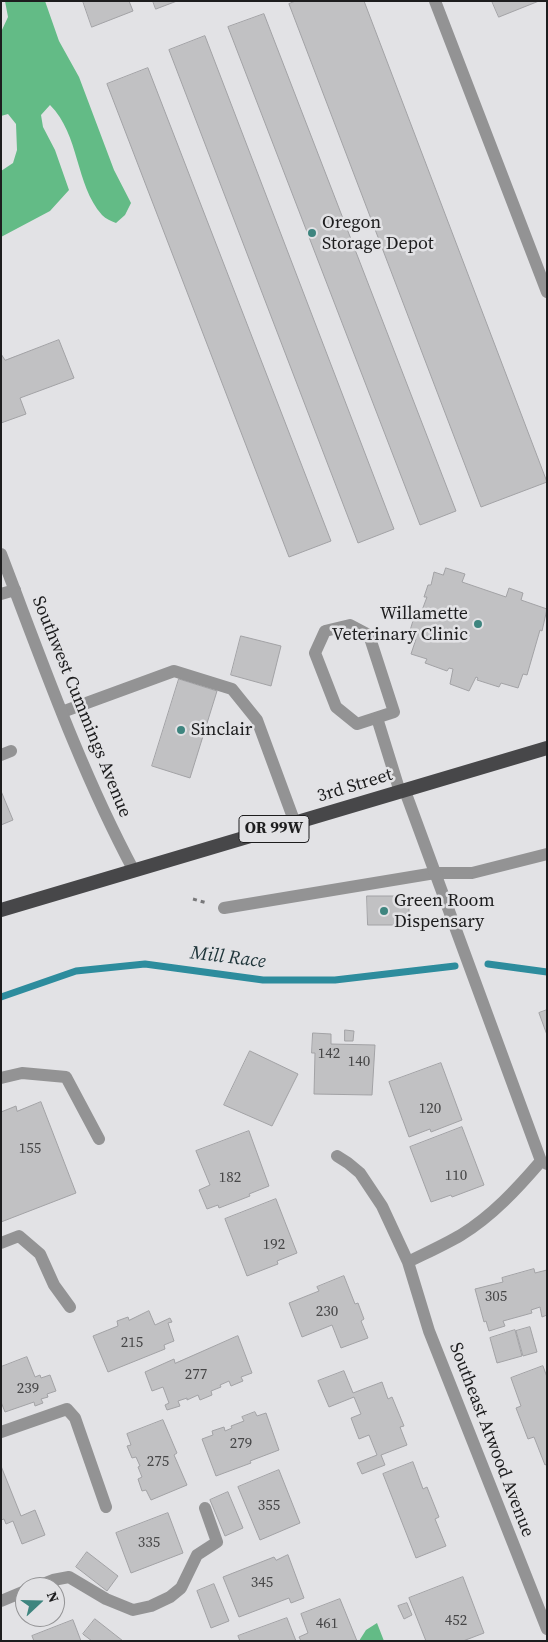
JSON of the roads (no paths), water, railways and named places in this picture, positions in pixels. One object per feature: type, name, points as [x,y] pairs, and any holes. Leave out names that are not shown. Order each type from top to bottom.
[{"type":"highway","name":"3rd Street","points":[[1,910],[547,748]]},
{"type":"street","points":[[435,1],[547,292]]},
{"type":"street","name":"Southwest Cummings Avenue","points":[[1,554],[62,712],[110,826],[134,871]]},
{"type":"street","points":[[1,594],[15,590]]},
{"type":"street","points":[[350,625],[369,635],[394,712],[377,718],[357,724],[336,707],[315,653],[325,631],[350,625]]},
{"type":"street","points":[[62,712],[174,672],[232,689],[257,720],[295,823]]},
{"type":"street","points":[[377,718],[402,791],[435,873],[544,1162],[514,1192],[486,1216],[461,1234],[408,1262]]},
{"type":"street","points":[[224,908],[435,873],[472,872],[547,854]]},
{"type":"street","points":[[1,1078],[22,1073],[66,1077],[99,1139]]},
{"type":"street","name":"Southeast Atwood Avenue","points":[[337,1156],[360,1173],[382,1206],[408,1262],[429,1330],[547,1629]]},
{"type":"street","points":[[1,1243],[19,1236],[40,1254],[54,1285],[70,1307]]},
{"type":"street","points":[[1,1432],[67,1409],[75,1418],[106,1507]]},
{"type":"street","points":[[65,1578],[69,1577],[106,1599],[133,1610],[151,1606],[170,1597],[181,1588],[197,1556],[218,1542],[205,1508]]},
{"type":"street","points":[[1,1601],[15,1595]]},
{"type":"waterway","name":"Mill Race","points":[[1,997],[76,971],[145,964],[263,980],[335,980],[455,966]]},
{"type":"waterway","name":"Mill Race","points":[[488,964],[547,972]]},
{"type":"place","name":"Oregon Storage Depot","points":[[312,233]]},
{"type":"place","name":"Willamette Veterinary Clinic","points":[[478,624]]},
{"type":"place","name":"Sinclair","points":[[181,730]]},
{"type":"place","name":"Green Room Dispensary","points":[[384,911]]}]
